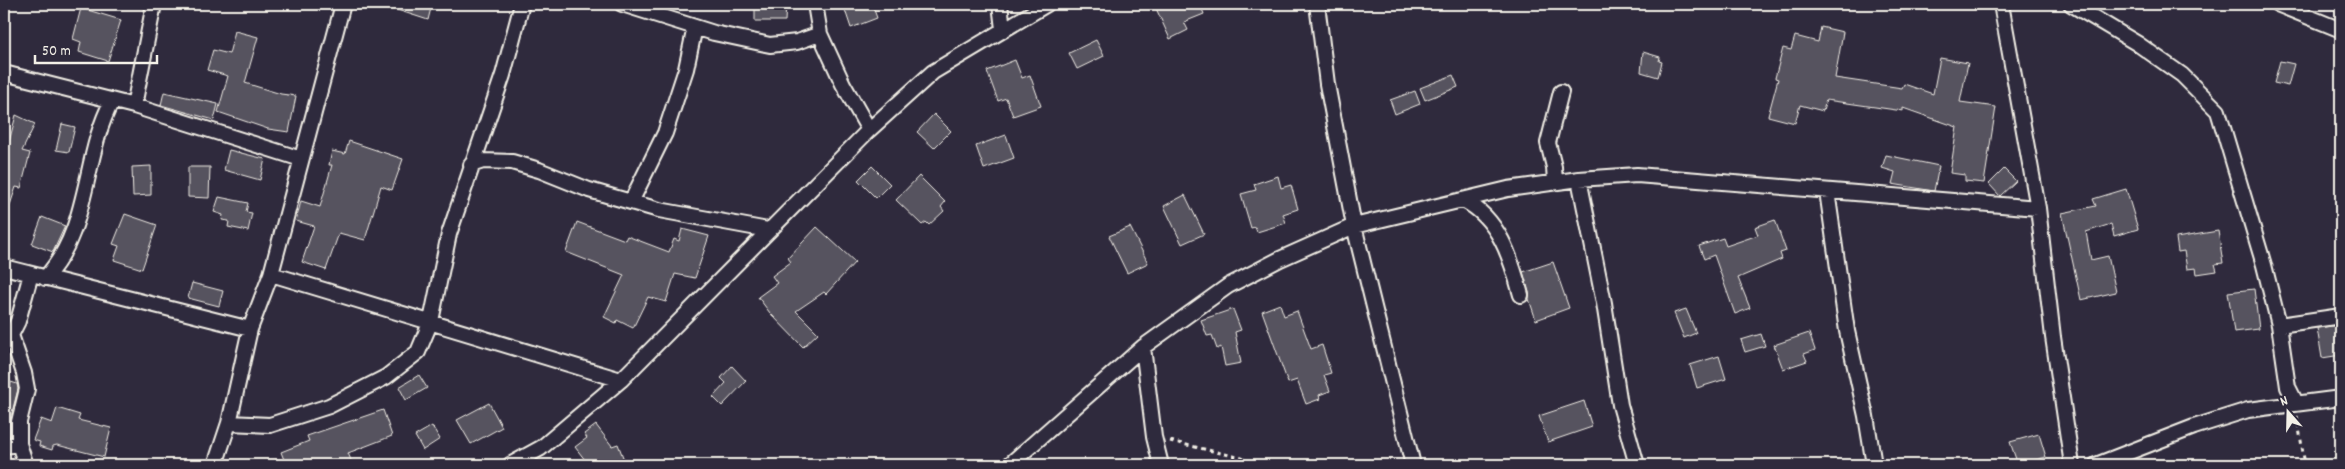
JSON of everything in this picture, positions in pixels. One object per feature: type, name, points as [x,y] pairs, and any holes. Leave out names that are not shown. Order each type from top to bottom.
[{"type":"street","points":[[134,106],[154,4]]},
{"type":"street","points":[[215,465],[229,423],[250,330],[271,274],[300,159],[343,4]]},
{"type":"street","points":[[229,423],[270,425],[329,406],[386,377],[418,352],[432,321],[449,234],[503,75],[522,4]]},
{"type":"street","points":[[622,4],[695,27],[770,45],[797,42],[820,34]]},
{"type":"street","points":[[815,4],[820,34],[843,84],[869,130]]},
{"type":"street","points":[[1000,4],[1003,29]]},
{"type":"street","points":[[510,465],[540,448],[621,380],[869,130],[933,72],[1047,4]]},
{"type":"street","points":[[1317,4],[1327,84],[1354,226],[1413,465]]},
{"type":"street","points":[[2001,4],[2038,208],[2053,337],[2072,465]]},
{"type":"street","points":[[2072,4],[2138,44],[2175,70],[2218,111],[2279,325],[2288,387],[2296,403]]},
{"type":"street","points":[[2277,4],[2341,30]]},
{"type":"street","points":[[632,202],[665,133],[686,69],[695,27]]},
{"type":"street","points":[[4,73],[134,106],[300,159]]},
{"type":"street","points":[[1555,182],[1554,167],[1548,143],[1561,92]]},
{"type":"street","points":[[45,278],[61,258],[79,215],[95,154],[99,129],[112,101]]},
{"type":"street","points":[[471,165],[483,161],[512,162],[659,210],[768,230]]},
{"type":"street","points":[[1009,465],[1144,347],[1228,286],[1280,259],[1354,226],[1508,189],[1579,179],[1637,175],[2038,208]]},
{"type":"street","points":[[1579,179],[1604,303],[1620,405],[1638,465]]},
{"type":"street","points":[[1827,191],[1847,330],[1866,416],[1874,465]]},
{"type":"street","points":[[1463,200],[1478,207],[1490,220],[1510,261],[1521,295]]},
{"type":"street","points":[[4,267],[250,330]]},
{"type":"street","points":[[26,465],[19,444],[19,422],[26,389],[24,373],[7,340],[18,321],[31,274]]},
{"type":"street","points":[[271,274],[432,321],[621,380]]},
{"type":"street","points":[[2279,325],[2341,316]]},
{"type":"street","points":[[1144,347],[1154,437],[1161,465]]},
{"type":"street","points":[[2096,465],[2194,427],[2248,410],[2341,398]]},
{"type":"street","points":[[4,446],[19,444]]},
{"type":"path","points":[[2296,403],[2305,465]]},
{"type":"path","points":[[1154,437],[1242,458],[1257,465]]},
{"type":"building","points":[[388,4],[432,4],[428,20],[388,7]]},
{"type":"building","points":[[755,4],[786,4],[785,21],[755,21]]},
{"type":"building","points":[[843,4],[872,4],[877,18],[851,28]]},
{"type":"building","points":[[1154,4],[1200,4],[1204,14],[1184,22],[1188,30],[1170,39]]},
{"type":"building","points":[[81,8],[121,20],[108,61],[79,52],[81,42],[73,39]]},
{"type":"building","points":[[1821,27],[1843,32],[1835,78],[1902,88],[1904,84],[1933,94],[1940,58],[1968,63],[1960,102],[1996,107],[1984,183],[1965,181],[1965,175],[1950,173],[1957,127],[1903,108],[1903,111],[1826,100],[1823,111],[1800,105],[1795,123],[1768,116],[1778,79],[1775,78],[1783,48],[1791,50],[1795,36],[1818,42]]},
{"type":"building","points":[[235,31],[258,37],[245,83],[281,94],[296,96],[289,132],[268,129],[218,112],[228,76],[207,70],[213,50],[229,54]]},
{"type":"building","points":[[1096,40],[1104,56],[1077,69],[1069,53]]},
{"type":"building","points":[[1643,52],[1660,57],[1659,61],[1662,62],[1658,77],[1641,72]]},
{"type":"building","points":[[1015,60],[1022,78],[1030,75],[1041,106],[1013,116],[1006,98],[998,101],[987,71]]},
{"type":"building","points":[[2280,61],[2294,64],[2288,86],[2274,83]]},
{"type":"building","points":[[1453,75],[1458,87],[1425,100],[1420,88]]},
{"type":"building","points":[[1415,91],[1420,104],[1395,114],[1390,100]]},
{"type":"building","points":[[164,92],[218,104],[214,120],[161,105]]},
{"type":"building","points":[[934,114],[951,131],[934,148],[917,132]]},
{"type":"building","points":[[16,115],[35,124],[22,151],[30,153],[21,188],[16,187],[6,217],[4,217],[4,161]]},
{"type":"building","points":[[62,124],[75,127],[69,152],[56,150]]},
{"type":"building","points":[[1006,135],[1014,158],[984,169],[976,146]]},
{"type":"building","points":[[349,141],[403,159],[392,190],[381,186],[365,240],[339,233],[326,270],[302,262],[314,226],[296,221],[301,201],[320,207],[332,165],[329,165],[332,151],[345,154]]},
{"type":"building","points":[[229,150],[265,159],[260,180],[224,170]]},
{"type":"building","points":[[1886,155],[1939,166],[1934,191],[1892,184],[1895,172],[1882,168]]},
{"type":"building","points":[[151,166],[151,195],[133,196],[132,167]]},
{"type":"building","points":[[872,166],[890,184],[876,198],[858,180]]},
{"type":"building","points":[[188,167],[210,167],[209,198],[188,197]]},
{"type":"building","points":[[2004,169],[2016,181],[2000,196],[1989,184]]},
{"type":"building","points":[[919,176],[945,202],[941,207],[944,211],[929,225],[926,222],[922,225],[896,200]]},
{"type":"building","points":[[1278,176],[1281,188],[1291,185],[1298,209],[1283,214],[1286,223],[1257,232],[1255,227],[1251,228],[1241,194],[1256,190],[1254,184]]},
{"type":"building","points":[[2126,189],[2138,229],[2114,236],[2111,224],[2086,232],[2091,260],[2108,256],[2116,292],[2081,300],[2062,213],[2096,206],[2093,199]]},
{"type":"building","points":[[1185,195],[1204,234],[1182,244],[1164,206]]},
{"type":"building","points":[[219,197],[248,203],[246,212],[252,213],[248,231],[228,227],[229,221],[222,220],[223,215],[214,212]]},
{"type":"building","points":[[125,214],[157,225],[142,269],[114,260],[119,246],[113,244]]},
{"type":"building","points":[[42,217],[65,226],[53,252],[32,244]]},
{"type":"building","points":[[1775,220],[1786,251],[1780,253],[1782,259],[1738,278],[1750,308],[1735,314],[1714,255],[1704,259],[1699,246],[1723,238],[1726,246],[1758,235],[1755,227]]},
{"type":"building","points":[[577,222],[625,240],[627,236],[669,252],[674,239],[679,241],[682,229],[709,236],[695,278],[675,274],[666,302],[648,297],[633,328],[617,320],[616,323],[604,317],[624,275],[566,252]]},
{"type":"building","points":[[817,227],[855,262],[826,294],[824,292],[796,311],[818,333],[803,347],[770,313],[758,297],[777,283],[772,276],[791,262],[788,258]]},
{"type":"building","points":[[1130,227],[1148,263],[1127,273],[1109,236]]},
{"type":"building","points":[[2218,231],[2223,263],[2215,264],[2217,271],[2197,274],[2196,268],[2187,269],[2184,251],[2178,252],[2176,238]]},
{"type":"building","points":[[1553,262],[1569,308],[1536,320],[1523,272]]},
{"type":"building","points":[[192,283],[223,291],[219,306],[188,298]]},
{"type":"building","points":[[2254,289],[2259,329],[2234,332],[2228,292]]},
{"type":"building","points":[[1280,304],[1284,316],[1297,311],[1311,349],[1322,345],[1331,373],[1324,375],[1330,391],[1319,395],[1320,399],[1306,404],[1297,380],[1288,383],[1262,311]]},
{"type":"building","points":[[1233,309],[1241,330],[1235,332],[1241,363],[1225,366],[1221,347],[1217,349],[1212,335],[1207,336],[1201,320]]},
{"type":"building","points":[[1686,309],[1696,333],[1684,338],[1674,313]]},
{"type":"building","points":[[2339,325],[2341,355],[2322,358],[2317,328]]},
{"type":"building","points":[[1809,333],[1815,350],[1804,354],[1807,361],[1783,369],[1774,345]]},
{"type":"building","points":[[1761,334],[1765,346],[1745,352],[1741,340]]},
{"type":"building","points":[[1719,356],[1726,379],[1697,388],[1690,365]]},
{"type":"building","points":[[732,366],[746,381],[722,406],[713,397],[726,383],[721,378]]},
{"type":"building","points":[[419,375],[427,388],[406,400],[399,387]]},
{"type":"building","points":[[11,382],[17,384],[18,389],[10,420],[10,436],[4,437],[4,415]]},
{"type":"building","points":[[1584,401],[1592,427],[1548,442],[1539,416]]},
{"type":"building","points":[[489,403],[502,427],[471,444],[457,420]]},
{"type":"building","points":[[57,408],[80,415],[78,420],[111,428],[104,457],[57,445],[53,446],[52,450],[39,446],[40,442],[33,440],[41,419],[52,423]]},
{"type":"building","points":[[383,410],[392,436],[348,453],[353,465],[286,465],[281,452],[309,441],[307,436]]},
{"type":"building","points":[[596,425],[612,446],[618,444],[626,465],[589,465],[575,447],[587,438],[584,434]]},
{"type":"building","points":[[432,426],[440,439],[423,450],[415,436]]},
{"type":"building","points":[[2039,434],[2046,457],[2018,465],[2010,442]]}]
